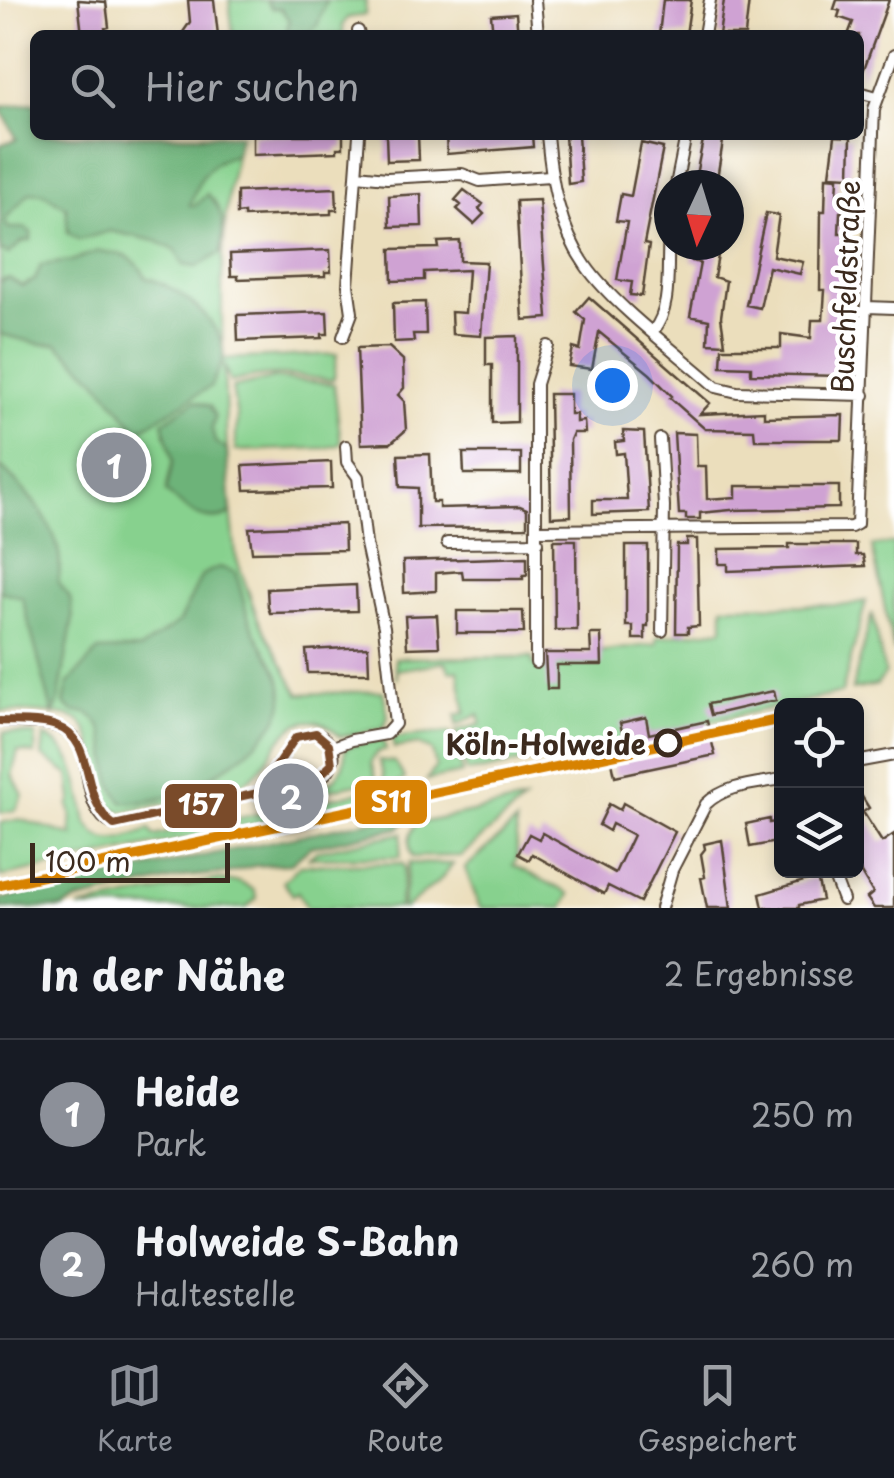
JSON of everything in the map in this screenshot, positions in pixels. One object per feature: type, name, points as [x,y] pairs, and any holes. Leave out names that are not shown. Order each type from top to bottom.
[{"type":"street","points":[[535,0],[538,30]]},
{"type":"street","points":[[705,30],[710,0]]},
{"type":"street","name":"Buschfeldstraße","points":[[662,529],[857,524],[876,97],[894,55]]},
{"type":"street","points":[[864,93],[876,97]]},
{"type":"street","points":[[343,337],[352,314],[348,285],[359,140]]},
{"type":"street","points":[[547,140],[550,176],[566,228],[584,265],[716,386],[726,391],[864,395]]},
{"type":"street","points":[[679,170],[685,140]]},
{"type":"street","points":[[357,176],[462,174],[480,182],[550,176]]},
{"type":"street","points":[[653,331],[663,314],[667,260]]},
{"type":"street","points":[[867,307],[894,308]]},
{"type":"street","points":[[536,663],[536,384],[548,346]]},
{"type":"street","points":[[660,439],[662,631]]},
{"type":"street","points":[[333,748],[386,734],[394,728],[395,718],[358,477],[347,462],[346,446]]},
{"type":"street","points":[[447,543],[662,529]]},
{"type":"street","points":[[0,721],[48,725],[70,734],[81,750],[94,805],[105,821],[114,826],[323,777],[333,764],[333,748],[316,733],[296,737],[259,792]]},
{"type":"street","points":[[864,761],[894,755]]},
{"type":"street","points":[[661,908],[672,870],[706,804],[730,789],[774,780]]},
{"type":"street","points":[[835,878],[844,900]]},
{"type":"green space","points":[[229,0],[366,0],[365,15],[347,18],[343,30],[232,30]]},
{"type":"green space","points":[[266,0],[327,0],[312,30],[287,30],[289,20],[281,9],[271,8]]},
{"type":"green space","points":[[30,104],[30,140],[239,140],[223,246],[223,359],[337,354],[331,380],[270,375],[230,382],[224,364],[228,480],[236,557],[258,619],[299,694],[383,691],[388,717],[383,728],[340,737],[321,723],[304,722],[284,735],[258,771],[241,783],[209,794],[122,812],[110,806],[103,796],[92,742],[79,721],[53,714],[0,711],[0,145],[17,139],[0,107]]},
{"type":"green space","points":[[30,104],[30,140],[239,140],[235,155],[218,161],[206,172],[190,205],[195,206],[207,194],[218,207],[222,221],[221,253],[196,267],[183,265],[176,251],[156,241],[110,231],[79,240],[68,232],[66,207],[43,193],[30,192],[5,220],[8,228],[31,232],[31,240],[22,242],[9,254],[0,250],[0,145],[17,139],[0,107]]},
{"type":"green space","points":[[99,251],[127,257],[146,278],[184,297],[208,320],[222,345],[222,361],[211,386],[138,431],[96,379],[57,344],[0,334],[0,281],[9,278],[22,286],[35,280],[41,265],[71,261]]},
{"type":"green space","points":[[273,378],[334,384],[341,444],[326,448],[235,451],[237,417],[232,388]]},
{"type":"green space","points":[[195,401],[210,406],[215,417],[215,442],[227,450],[231,514],[221,517],[196,514],[166,492],[173,460],[163,422]]},
{"type":"green space","points":[[0,466],[35,503],[53,533],[60,565],[58,582],[70,598],[73,618],[53,715],[22,597],[0,591]]},
{"type":"green space","points":[[894,543],[894,652],[872,546]]},
{"type":"green space","points":[[219,567],[235,572],[252,626],[280,679],[283,701],[279,714],[258,741],[211,777],[169,796],[123,802],[110,777],[101,727],[88,713],[73,712],[64,704],[68,684],[98,651],[140,649],[179,622],[202,575]]},
{"type":"green space","points":[[866,601],[842,693],[819,698],[774,698],[774,708],[485,770],[467,772],[456,731],[481,724],[479,714],[457,725],[456,715],[466,713],[458,670],[449,671],[446,662],[397,670],[397,680],[395,658],[532,657],[533,664],[588,664],[591,653],[657,644],[657,637],[723,629],[723,606],[848,605]]},
{"type":"green space","points":[[872,613],[885,674],[877,685],[852,690]]},
{"type":"green space","points":[[4,732],[36,735],[35,754],[18,751],[12,775],[23,795],[16,810],[0,813]]},
{"type":"green space","points":[[449,732],[457,745],[462,773],[427,780],[436,766],[432,751],[418,744],[394,748],[392,738]]},
{"type":"green space","points":[[44,736],[55,742],[71,761],[87,822],[107,840],[150,829],[154,836],[379,788],[384,778],[379,760],[395,762],[405,779],[396,784],[396,794],[0,877],[0,823],[20,819],[73,836],[69,775],[42,756]]},
{"type":"green space","points":[[383,740],[386,750],[377,752],[371,762],[376,780],[308,794],[307,791],[323,786],[340,772],[345,749]]},
{"type":"green space","points":[[524,801],[461,856],[412,857],[410,840],[416,824]]},
{"type":"green space","points":[[405,813],[399,828],[310,847],[290,864],[184,877],[62,908],[0,908],[0,899]]},
{"type":"green space","points":[[516,823],[517,858],[513,865],[570,894],[563,908],[480,908],[465,868]]},
{"type":"green space","points":[[402,833],[400,857],[309,858],[317,851]]},
{"type":"green space","points":[[402,863],[405,868],[399,908],[307,908],[298,892],[293,895],[283,882],[300,865]]},
{"type":"green space","points":[[409,863],[453,864],[442,878],[402,908]]},
{"type":"green space","points":[[215,880],[239,882],[254,890],[257,898],[246,908],[79,908]]},
{"type":"building","points":[[78,0],[106,2],[109,27],[81,30]]},
{"type":"building","points":[[188,0],[214,0],[217,30],[184,30],[190,22]]},
{"type":"building","points":[[663,0],[691,0],[687,30],[660,30]]},
{"type":"building","points":[[724,0],[749,0],[746,30],[720,30]]},
{"type":"building","points":[[837,0],[889,0],[864,69],[864,30],[850,30],[853,22],[838,17],[840,11],[834,9]]},
{"type":"building","points":[[516,13],[518,30],[492,30],[491,15]]},
{"type":"building","points":[[253,140],[343,140],[343,148],[337,148],[337,152],[253,155]]},
{"type":"building","points":[[386,140],[418,140],[419,160],[387,161]]},
{"type":"building","points":[[446,140],[532,140],[533,147],[447,154]]},
{"type":"building","points":[[565,140],[578,140],[581,182],[568,184]]},
{"type":"building","points":[[703,140],[723,140],[718,170],[697,170]]},
{"type":"building","points":[[834,140],[851,140],[850,176],[830,175]]},
{"type":"building","points":[[641,143],[663,148],[659,170],[654,170],[642,296],[630,295],[632,282],[617,280],[627,222],[616,221],[621,194],[631,196]]},
{"type":"building","points":[[826,177],[838,178],[837,197],[850,197],[849,212],[840,212],[839,233],[847,233],[841,376],[751,374],[751,367],[721,366],[722,348],[781,348],[781,334],[811,338],[812,320],[823,320],[821,211],[825,211]]},
{"type":"building","points":[[336,188],[337,210],[331,210],[331,214],[237,214],[237,192]]},
{"type":"building","points":[[464,190],[483,204],[479,209],[484,214],[474,224],[457,209],[461,205],[455,200]]},
{"type":"building","points":[[421,194],[422,226],[390,227],[389,196]]},
{"type":"building","points":[[539,200],[548,318],[523,320],[516,201]]},
{"type":"building","points":[[766,213],[779,215],[773,256],[803,262],[800,274],[769,267],[760,308],[746,305]]},
{"type":"building","points":[[460,241],[460,261],[486,262],[481,336],[452,334],[451,312],[465,313],[468,270],[424,272],[424,280],[392,281],[391,249],[439,248],[438,242]]},
{"type":"building","points":[[330,250],[331,272],[325,272],[325,276],[231,276],[230,254]]},
{"type":"building","points":[[717,260],[714,277],[726,281],[721,317],[725,344],[708,343],[709,320],[690,316],[700,263],[692,261]]},
{"type":"building","points":[[589,297],[710,403],[700,414],[764,411],[764,417],[843,415],[842,440],[755,440],[754,430],[705,429],[650,374],[599,332],[592,369],[569,366],[573,348],[580,350],[585,320],[576,312]]},
{"type":"building","points":[[425,302],[426,334],[413,334],[414,341],[394,342],[393,303]]},
{"type":"building","points":[[327,312],[328,334],[322,334],[322,338],[238,341],[237,315]]},
{"type":"building","points":[[517,336],[517,422],[492,423],[492,365],[486,365],[486,337]]},
{"type":"building","points":[[389,347],[403,360],[404,388],[398,395],[404,401],[406,430],[391,443],[361,444],[357,348]]},
{"type":"building","points":[[549,394],[570,394],[570,414],[576,414],[576,422],[584,421],[585,433],[573,433],[570,440],[571,516],[551,517]]},
{"type":"building","points":[[623,431],[644,432],[649,512],[593,514],[593,500],[627,500],[624,453],[616,454],[615,442],[624,441]]},
{"type":"building","points":[[674,433],[696,434],[697,466],[706,466],[707,499],[736,497],[736,486],[839,486],[839,508],[731,510],[700,513],[700,519],[686,519],[686,514],[679,514]]},
{"type":"building","points":[[463,453],[521,453],[521,474],[464,474]]},
{"type":"building","points":[[430,454],[432,502],[439,502],[439,508],[520,506],[527,509],[527,527],[418,528],[418,488],[400,487],[398,455]]},
{"type":"building","points":[[331,462],[332,488],[245,490],[243,466]]},
{"type":"building","points":[[344,524],[345,550],[252,552],[249,528]]},
{"type":"building","points":[[687,539],[697,539],[699,626],[688,627],[688,633],[676,633],[677,545],[687,545]]},
{"type":"building","points":[[554,540],[576,540],[577,630],[555,630]]},
{"type":"building","points":[[789,544],[856,544],[856,555],[863,555],[865,566],[728,571],[728,564],[719,564],[719,549],[789,548]]},
{"type":"building","points":[[626,546],[648,546],[645,639],[633,639],[633,626],[626,626]]},
{"type":"building","points":[[527,557],[527,575],[523,579],[463,579],[462,571],[436,573],[436,591],[404,593],[403,561]]},
{"type":"building","points":[[356,585],[357,611],[270,613],[268,607],[267,589]]},
{"type":"building","points":[[457,611],[523,611],[524,633],[457,633]]},
{"type":"building","points":[[437,615],[439,647],[407,648],[405,616]]},
{"type":"building","points":[[590,634],[601,634],[602,665],[557,665],[557,689],[547,689],[545,653],[591,653]]},
{"type":"building","points":[[368,647],[369,673],[308,673],[306,650]]},
{"type":"building","points":[[774,691],[776,698],[711,715],[708,704]]},
{"type":"building","points":[[646,717],[649,734],[707,721],[715,755],[615,776],[608,742],[624,739],[620,723]]},
{"type":"building","points":[[623,803],[675,832],[640,902],[608,886],[604,894],[532,854],[529,860],[518,854],[529,834],[539,839],[542,833],[615,873],[633,835],[612,824],[609,831],[599,825],[609,804],[620,810]]},
{"type":"building","points":[[864,814],[882,842],[894,834],[894,908],[874,908],[867,898],[873,893],[864,878]]},
{"type":"building","points":[[769,819],[769,823],[774,822],[774,842],[750,847],[746,824]]},
{"type":"building","points":[[722,840],[731,908],[707,908],[701,854],[704,844]]},
{"type":"building","points":[[817,878],[822,900],[799,908],[763,908],[760,894]]},
{"type":"transit line","name":"157","points":[[0,721],[42,723],[69,733],[78,744],[96,801],[114,825],[315,780],[332,764],[329,744],[316,733],[296,737],[259,792]]},
{"type":"transit line","name":"S11","points":[[0,885],[774,721]]},
{"type":"place","name":"Heide","points":[[114,465]]},
{"type":"place","name":"Köln-Holweide","points":[[668,743]]},
{"type":"place","name":"Holweide S-Bahn","points":[[291,796]]}]
